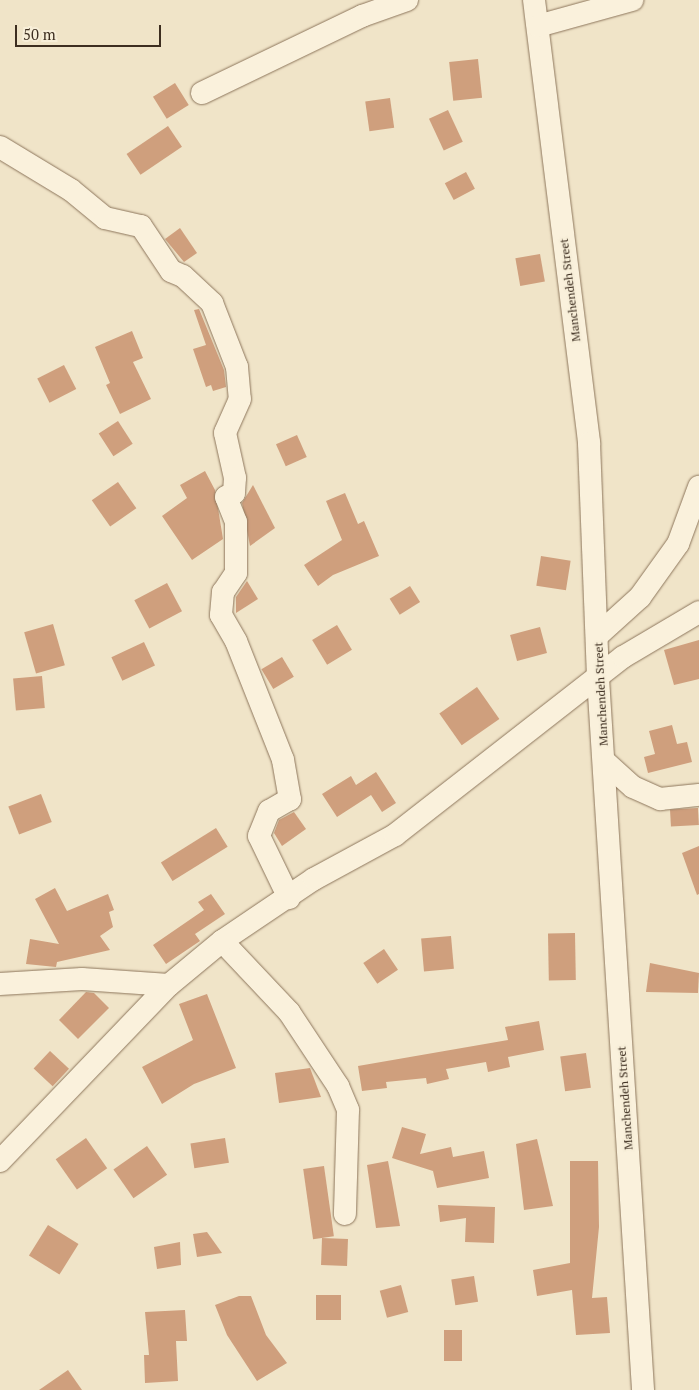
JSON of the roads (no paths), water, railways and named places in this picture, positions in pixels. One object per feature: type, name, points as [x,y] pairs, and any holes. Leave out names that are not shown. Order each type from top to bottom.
[{"type":"street","points":[[202,93],[362,16],[407,0]]},
{"type":"street","name":"Manchendeh Street","points":[[534,0],[589,443],[598,635],[598,678],[643,1390]]},
{"type":"street","points":[[538,26],[632,0]]},
{"type":"street","points":[[0,148],[70,190],[105,218],[141,226],[171,271],[183,276],[212,303],[236,367],[240,399],[224,433],[234,478],[234,493],[226,497],[236,522],[236,572],[223,592],[221,615],[236,641],[283,760],[290,799],[269,811],[259,836],[289,898]]},
{"type":"street","points":[[598,635],[640,597],[678,544],[699,487]]},
{"type":"street","points":[[0,1161],[169,985],[222,941],[289,898],[314,879],[425,814],[598,678],[623,656],[699,612]]},
{"type":"street","points":[[604,761],[633,786],[660,799],[699,795]]},
{"type":"street","points":[[222,941],[289,1012],[338,1086],[348,1110],[345,1214]]},
{"type":"street","points":[[0,984],[82,979],[169,985]]}]
